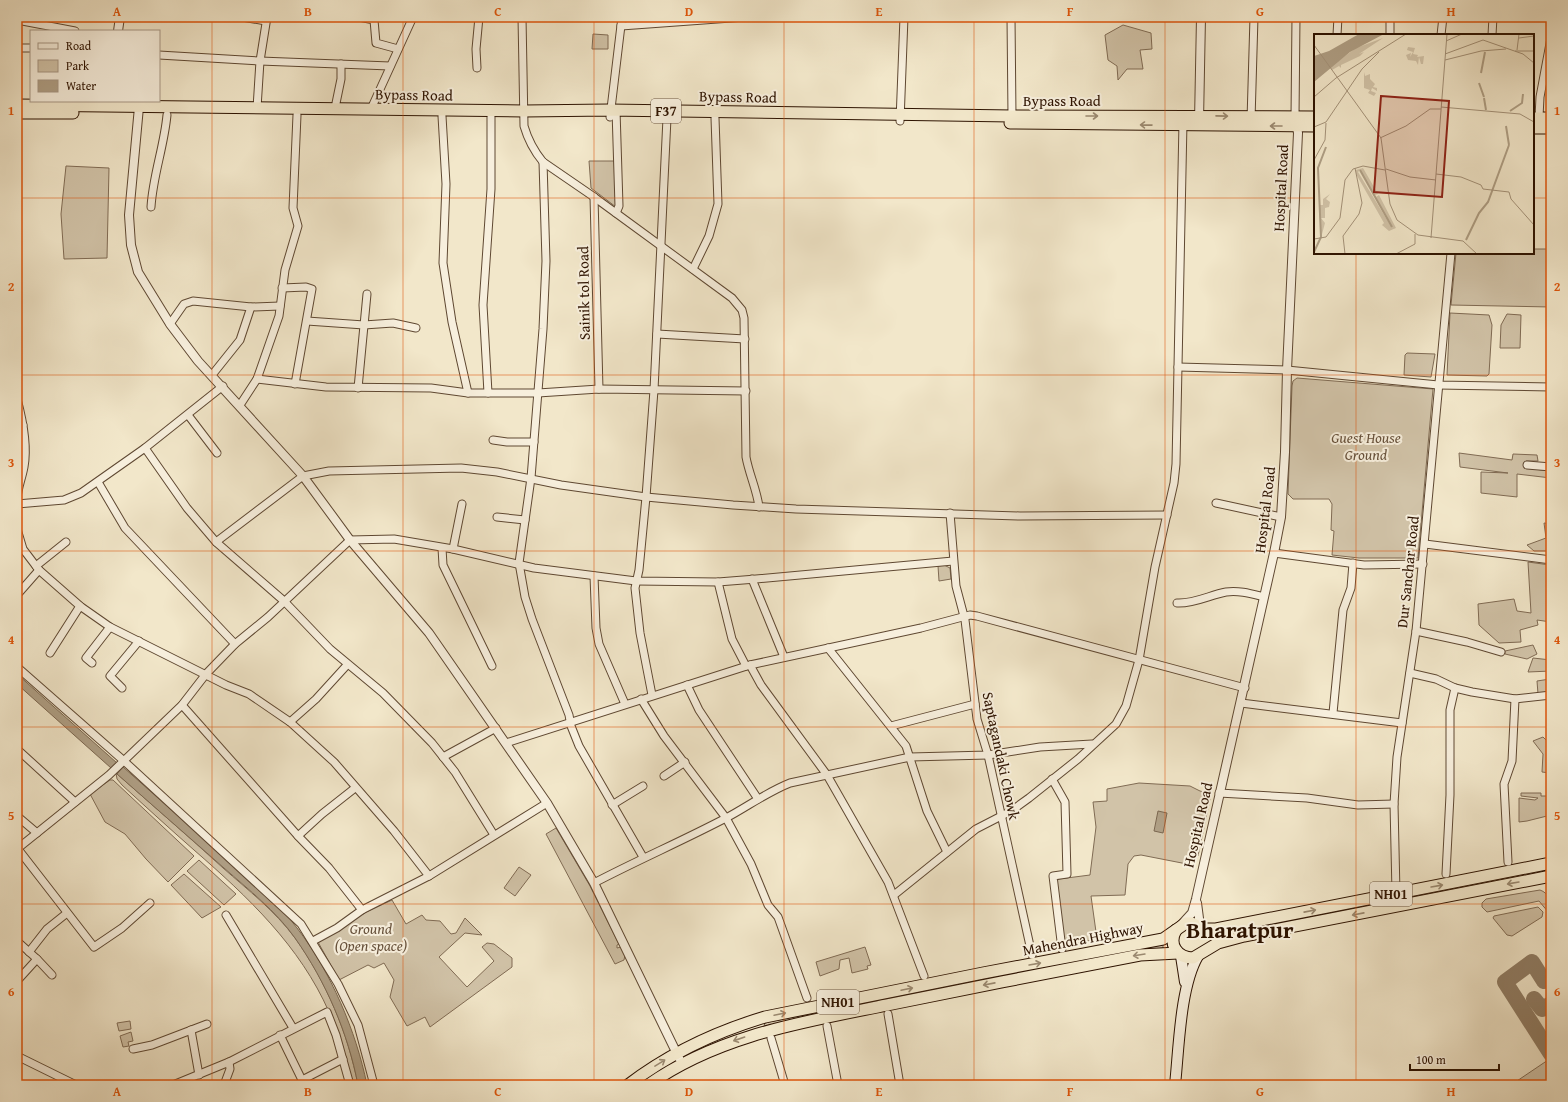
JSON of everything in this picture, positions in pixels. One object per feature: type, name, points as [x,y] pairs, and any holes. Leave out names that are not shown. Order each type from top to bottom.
[{"type":"highway","name":"Bypass Road","points":[[17,104],[107,107],[167,115],[491,117],[524,114]]},
{"type":"highway","name":"Bypass Road","points":[[17,113],[107,107]]},
{"type":"highway","name":"Bypass Road","points":[[139,111],[335,108],[524,114],[1183,120]]},
{"type":"highway","name":"Bypass Road","points":[[613,114],[667,118],[791,116]]},
{"type":"highway","name":"Bypass Road","points":[[900,117],[1012,116],[1251,121],[1296,122],[1314,126]]},
{"type":"highway","name":"Bypass Road","points":[[1296,122],[1314,117]]},
{"type":"highway","points":[[1536,118],[1551,118]]},
{"type":"highway","points":[[1534,128],[1551,128]]},
{"type":"highway","name":"NH01","points":[[1179,927],[1192,923],[1201,927],[1216,929],[1551,863]]},
{"type":"highway","name":"NH01","points":[[1200,955],[1218,943],[1244,936],[1551,876]]},
{"type":"highway","points":[[1179,927],[1172,939],[1174,949],[1179,955]]},
{"type":"highway","name":"Mahendra Highway","points":[[628,1085],[676,1053],[714,1035],[765,1017],[982,973],[1163,939],[1169,937],[1179,927]]},
{"type":"highway","points":[[1200,955],[1207,944],[1207,938],[1201,927]]},
{"type":"highway","name":"Mahendra Highway","points":[[648,1085],[682,1063],[738,1039],[824,1017],[1140,955],[1179,955],[1187,958],[1200,955]]},
{"type":"main road","points":[[1179,955],[1185,976],[1186,990]]},
{"type":"main road","points":[[1175,1085],[1186,990],[1192,966],[1200,955]]},
{"type":"street","points":[[118,30],[120,17]]},
{"type":"street","points":[[242,17],[266,19],[260,61],[257,108]]},
{"type":"street","points":[[360,17],[374,20],[376,43],[398,49]]},
{"type":"street","points":[[371,109],[413,17]]},
{"type":"street","points":[[477,68],[476,49],[480,17]]},
{"type":"street","points":[[522,17],[524,114],[527,135],[531,145],[544,162],[693,269],[739,304],[744,318],[746,457],[749,474],[758,498],[759,507]]},
{"type":"street","points":[[616,213],[619,206],[613,114],[622,17]]},
{"type":"street","points":[[621,26],[745,17]]},
{"type":"street","points":[[900,117],[904,17]]},
{"type":"street","points":[[1011,17],[1012,116]]},
{"type":"street","points":[[1196,17],[1201,17],[1199,121]]},
{"type":"street","points":[[1251,121],[1254,17]]},
{"type":"street","points":[[1296,17],[1296,122]]},
{"type":"street","points":[[1337,34],[1338,17]]},
{"type":"street","points":[[1390,17],[1390,34]]},
{"type":"street","points":[[1441,34],[1443,17]]},
{"type":"street","points":[[1492,34],[1493,17]]},
{"type":"street","points":[[17,20],[71,30]]},
{"type":"street","points":[[1536,118],[1551,38]]},
{"type":"street","points":[[17,48],[30,48]]},
{"type":"street","points":[[160,55],[390,66]]},
{"type":"street","points":[[335,108],[341,79],[341,64]]},
{"type":"street","points":[[139,111],[129,215],[131,245],[138,272],[170,324],[198,361],[223,386],[303,476],[350,540],[429,633],[496,728],[547,803],[594,883],[682,1063]]},
{"type":"street","points":[[151,207],[153,184],[164,140],[167,115]]},
{"type":"street","points":[[240,406],[256,379],[279,316],[285,270],[298,226],[293,208],[297,115]]},
{"type":"street","points":[[442,116],[446,184],[443,263],[452,322],[468,393]]},
{"type":"street","points":[[488,393],[482,305],[491,189],[491,117]]},
{"type":"street","points":[[652,695],[640,633],[636,581],[639,570],[646,497],[654,390],[667,118]]},
{"type":"street","points":[[693,269],[709,236],[718,204],[715,118]]},
{"type":"street","points":[[894,895],[976,829],[1011,811],[1078,759],[1092,744],[1108,732],[1121,716],[1126,706],[1139,660],[1154,574],[1176,464],[1183,120]]},
{"type":"street","name":"Hospital Road","points":[[1179,927],[1192,913],[1196,899],[1274,553],[1280,517],[1285,459],[1296,122]]},
{"type":"street","points":[[544,162],[546,261],[538,393],[531,478],[519,563],[525,597],[532,619],[569,715],[570,723],[579,746],[643,857]]},
{"type":"street","name":"Sainik tol Road","points":[[594,197],[599,389]]},
{"type":"street","name":"Dur Sanchar Road","points":[[1396,894],[1394,804],[1402,723],[1416,631],[1423,564],[1451,254]]},
{"type":"street","points":[[282,288],[306,287],[312,290],[295,384]]},
{"type":"street","points":[[358,388],[367,294]]},
{"type":"street","points":[[170,324],[188,302],[194,301],[251,307],[280,306]]},
{"type":"street","points":[[212,375],[240,340],[251,307]]},
{"type":"street","points":[[307,321],[364,325],[393,323],[416,328]]},
{"type":"street","points":[[657,334],[745,340]]},
{"type":"street","points":[[1178,367],[1287,370],[1438,385],[1551,387]]},
{"type":"street","points":[[256,379],[295,384],[358,388],[431,388],[468,393],[538,393],[599,389],[746,391]]},
{"type":"street","points":[[17,504],[64,500],[81,493],[145,448],[223,386]]},
{"type":"street","points":[[17,399],[23,425],[25,456],[17,498]]},
{"type":"street","points":[[188,415],[217,453]]},
{"type":"street","points":[[17,431],[23,425]]},
{"type":"street","points":[[492,440],[506,442],[534,442]]},
{"type":"street","points":[[145,448],[187,508],[216,542],[284,601],[303,623],[347,665],[383,693],[443,757],[455,772],[494,835]]},
{"type":"street","points":[[1528,465],[1551,467]]},
{"type":"street","points":[[216,542],[303,476],[330,471],[461,468],[498,472],[561,485],[646,497],[759,507],[1020,516],[1167,515]]},
{"type":"street","points":[[98,482],[125,528],[236,644]]},
{"type":"street","points":[[1216,503],[1280,517]]},
{"type":"street","points":[[453,549],[462,504]]},
{"type":"street","name":"Saptagandaki Chowk","points":[[950,513],[953,561],[957,591],[964,617],[976,719],[988,755],[1000,816],[1032,955]]},
{"type":"street","points":[[497,517],[525,520]]},
{"type":"street","points":[[17,529],[20,551],[80,606],[110,627],[249,694],[290,722],[334,762],[355,788],[394,831],[429,876]]},
{"type":"street","points":[[150,903],[122,928],[94,947],[17,849],[109,775],[182,705],[206,674],[236,644],[350,540],[394,539],[453,549],[519,563],[534,568],[636,581],[718,582],[752,580],[953,561]]},
{"type":"street","points":[[17,595],[38,568],[66,542]]},
{"type":"street","points":[[1425,544],[1551,560]]},
{"type":"street","points":[[442,548],[443,565],[492,666]]},
{"type":"street","points":[[1274,553],[1364,565],[1423,564]]},
{"type":"street","points":[[1333,713],[1343,610],[1351,588],[1353,564]]},
{"type":"street","points":[[594,576],[596,628],[599,644],[625,704]]},
{"type":"street","points":[[752,580],[784,657]]},
{"type":"street","points":[[718,582],[732,639],[761,685],[827,775],[894,895],[924,976]]},
{"type":"street","points":[[1177,603],[1192,602],[1225,592],[1234,591],[1264,597]]},
{"type":"street","points":[[50,654],[80,606]]},
{"type":"street","points":[[506,743],[748,665],[964,617],[977,616],[1244,688]]},
{"type":"street","points":[[92,663],[86,658],[110,627]]},
{"type":"street","points":[[1416,631],[1467,642],[1502,652]]},
{"type":"street","points":[[122,688],[110,676],[139,641]]},
{"type":"street","points":[[828,648],[906,746],[924,805],[947,852]]},
{"type":"street","points":[[290,722],[316,699],[347,665]]},
{"type":"street","points":[[17,667],[301,924],[313,941],[338,984],[358,1025],[374,1085]]},
{"type":"street","points":[[1410,673],[1436,679],[1455,688],[1515,698],[1551,695]]},
{"type":"street","points":[[687,685],[699,710],[758,799]]},
{"type":"street","points":[[1446,874],[1450,795],[1450,710],[1455,688]]},
{"type":"street","points":[[1508,862],[1504,784],[1512,761],[1515,698]]},
{"type":"street","points":[[641,699],[664,736],[726,818],[751,864],[768,905],[778,917],[807,998]]},
{"type":"street","points":[[1241,703],[1333,713],[1402,723]]},
{"type":"street","points":[[890,726],[975,704]]},
{"type":"street","points":[[182,705],[298,836],[329,868],[362,910]]},
{"type":"street","points":[[443,757],[496,728]]},
{"type":"street","points":[[594,883],[643,857],[726,818],[758,799],[790,783],[910,757],[988,755],[1040,747],[1092,744]]},
{"type":"street","points":[[17,749],[74,802]]},
{"type":"street","points":[[664,776],[685,762]]},
{"type":"street","points":[[1052,779],[1065,802],[1066,808],[1067,874],[1053,876],[1062,949]]},
{"type":"street","points":[[612,805],[643,786]]},
{"type":"street","points":[[298,836],[322,814],[355,788]]},
{"type":"street","points":[[1219,793],[1307,798],[1358,805],[1394,804]]},
{"type":"street","points":[[313,941],[337,928],[362,910],[429,876],[547,803]]},
{"type":"street","points":[[17,816],[37,833]]},
{"type":"street","name":"Hospital Road","points":[[1196,899],[1201,927]]},
{"type":"street","points":[[29,952],[47,929],[67,913]]},
{"type":"street","points":[[226,915],[293,1028]]},
{"type":"street","points":[[17,941],[52,975]]},
{"type":"street","points":[[17,981],[37,959]]},
{"type":"street","points":[[173,1085],[229,1062],[327,1012],[350,1085]]},
{"type":"street","points":[[888,1014],[900,1085]]},
{"type":"street","points":[[133,1049],[152,1045],[207,1024]]},
{"type":"street","points":[[827,1026],[838,1085]]},
{"type":"street","points":[[191,1030],[198,1075]]},
{"type":"street","points":[[280,1035],[302,1080],[343,1059]]},
{"type":"street","points":[[771,1038],[785,1085]]},
{"type":"street","points":[[17,1056],[76,1085]]},
{"type":"street","points":[[224,1085],[230,1069],[229,1062]]},
{"type":"green space","points":[[1123,25],[1151,33],[1152,49],[1140,50],[1143,69],[1127,69],[1118,80],[1117,66],[1108,60],[1105,35]]},
{"type":"green space","points":[[593,34],[608,35],[608,49],[592,49]]},
{"type":"green space","points":[[589,161],[616,161],[616,207],[591,188]]},
{"type":"green space","points":[[66,166],[109,168],[107,258],[64,259],[61,214]]},
{"type":"green space","points":[[1534,249],[1551,249],[1551,307],[1451,305],[1456,254],[1534,254]]},
{"type":"green space","points":[[1450,313],[1489,315],[1492,325],[1489,374],[1487,376],[1447,375]]},
{"type":"green space","points":[[1507,314],[1521,315],[1520,348],[1500,348],[1501,325]]},
{"type":"green space","points":[[1407,353],[1435,354],[1431,377],[1404,375],[1405,355]]},
{"type":"green space","name":"Guest House Ground","points":[[1297,378],[1433,389],[1418,558],[1359,558],[1332,555],[1334,531],[1331,530],[1332,504],[1329,499],[1293,499],[1288,494],[1292,386],[1293,381]]},
{"type":"green space","points":[[1459,453],[1512,460],[1513,454],[1537,455],[1538,461],[1526,461],[1525,468],[1551,471],[1551,478],[1517,474],[1517,497],[1481,493],[1481,472],[1508,473],[1460,467]]},
{"type":"green space","points":[[1544,523],[1551,524],[1551,551],[1534,551],[1527,545],[1546,538]]},
{"type":"green space","points":[[1528,562],[1550,565],[1551,622],[1537,620],[1538,625],[1520,630],[1521,642],[1499,643],[1479,625],[1478,604],[1514,599],[1517,611],[1531,613]]},
{"type":"green space","points":[[944,565],[950,568],[951,579],[939,581],[938,566]]},
{"type":"green space","points":[[1533,645],[1537,654],[1527,659],[1505,654],[1505,651]]},
{"type":"green space","points":[[1533,658],[1551,660],[1551,671],[1528,672]]},
{"type":"green space","points":[[1550,679],[1551,693],[1538,694],[1537,681]]},
{"type":"green space","points":[[1543,737],[1551,745],[1550,773],[1542,772],[1543,754],[1533,741]]},
{"type":"green space","points":[[116,773],[261,901],[295,938],[317,972],[334,1008],[348,1046],[358,1085],[352,1085],[339,1039],[329,1012],[317,988],[288,944],[234,886],[122,785],[117,779]]},
{"type":"green space","points":[[110,780],[113,780],[194,856],[168,882],[125,834],[105,822],[90,794]]},
{"type":"green space","points":[[1139,783],[1190,786],[1211,794],[1198,856],[1189,854],[1187,864],[1141,855],[1134,856],[1128,864],[1125,895],[1091,896],[1097,939],[1064,946],[1057,881],[1059,879],[1090,875],[1096,827],[1093,802],[1107,801],[1107,789]]},
{"type":"green space","points":[[1521,793],[1541,793],[1541,796],[1551,796],[1551,815],[1519,822],[1519,798],[1535,800],[1538,798],[1521,796]]},
{"type":"green space","points":[[556,828],[590,886],[619,944],[617,945],[617,948],[621,947],[625,955],[624,960],[615,964],[546,834]]},
{"type":"green space","points":[[199,860],[236,894],[224,905],[187,871]]},
{"type":"green space","points":[[519,867],[531,875],[515,896],[504,888]]},
{"type":"green space","points":[[184,874],[221,907],[202,918],[171,885]]},
{"type":"green space","points":[[1540,890],[1546,893],[1549,898],[1551,911],[1549,913],[1539,901],[1487,912],[1482,907],[1482,903],[1486,899]]},
{"type":"green space","name":"Ground (Open space)","points":[[392,900],[406,924],[422,915],[426,920],[440,921],[451,934],[456,933],[465,918],[482,935],[465,933],[439,957],[467,987],[494,961],[482,947],[487,943],[494,944],[512,958],[512,967],[430,1027],[425,1017],[407,1026],[390,997],[394,980],[384,963],[374,968],[368,965],[339,980],[318,942],[362,914]]},
{"type":"green space","points":[[1538,907],[1543,912],[1542,917],[1512,936],[1507,935],[1493,918],[1494,916]]},
{"type":"green space","points":[[1163,943],[1163,948],[1004,977],[765,1026],[764,1023]]},
{"type":"green space","points":[[865,947],[871,965],[867,966],[868,969],[852,973],[849,958],[840,960],[839,969],[820,976],[816,962]]},
{"type":"green space","points":[[130,1021],[131,1029],[119,1031],[117,1023]]},
{"type":"green space","points":[[131,1032],[133,1041],[128,1042],[129,1046],[123,1047],[120,1036]]},
{"type":"green space","points":[[1551,1058],[1551,1085],[1511,1085]]},
{"type":"water","points":[[17,674],[117,763],[111,768],[17,684]]},
{"type":"water","points":[[123,767],[264,892],[290,918],[321,964],[341,1003],[356,1044],[367,1085],[358,1085],[342,1027],[326,990],[317,972],[288,928],[271,910],[117,774]]},
{"type":"water","points":[[1158,811],[1167,813],[1163,833],[1154,831]]},
{"type":"taxiway","points":[[1551,976],[1544,981],[1532,962],[1505,982],[1551,1054]]},
{"type":"taxiway","points":[[1534,999],[1542,1009],[1551,1004]]},
{"type":"district","name":"Bharatpur","points":[[1240,930]]}]
